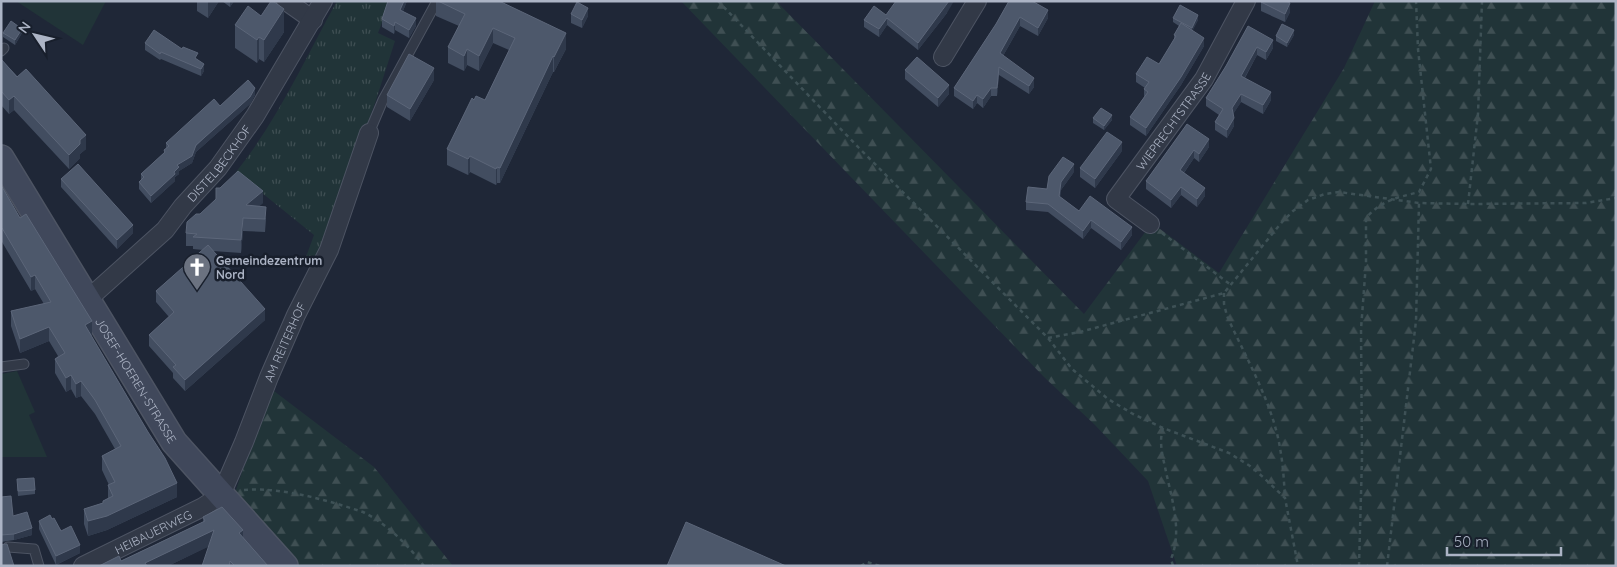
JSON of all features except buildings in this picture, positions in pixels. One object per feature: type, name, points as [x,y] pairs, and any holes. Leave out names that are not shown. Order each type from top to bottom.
[{"type":"street","points":[[286,1],[312,20]]},
{"type":"street","name":"DISTELBECKHOF","points":[[87,300],[165,230],[183,206],[218,168],[255,116],[323,1]]},
{"type":"street","points":[[943,58],[977,1]]},
{"type":"street","name":"WIEPRECHTSTRASSE","points":[[1150,224],[1116,199],[1204,79],[1246,1]]},
{"type":"street","name":"AM REITERHOF","points":[[221,495],[244,442],[268,376],[329,250],[368,133]]},
{"type":"street","name":"JOSEF-HOEREN-STRASSE","points":[[7,172],[174,442],[285,566]]},
{"type":"street","name":"HEIBAUERWEG","points":[[83,566],[203,507],[221,495]]},
{"type":"lane","points":[[368,133],[382,100],[437,1]]},
{"type":"lane","points":[[1,367],[24,364]]},
{"type":"lane","points":[[8,547],[34,549],[39,566]]},
{"type":"path","points":[[718,1],[872,161],[1048,338],[1072,369],[1085,382],[1133,414],[1163,428],[1229,453],[1250,466],[1285,498]]},
{"type":"path","points":[[1359,566],[1362,458],[1360,348],[1366,263],[1366,218],[1374,208],[1390,199],[1419,192],[1431,169],[1418,48],[1416,1]]},
{"type":"path","points":[[1468,204],[1478,114],[1482,1]]},
{"type":"path","points":[[1048,338],[1080,332],[1224,293],[1282,222],[1308,200],[1326,194],[1339,192],[1419,203],[1468,204],[1586,203],[1616,198]]},
{"type":"path","points":[[1387,566],[1416,321],[1419,203]]},
{"type":"path","points":[[1150,224],[1231,285]]},
{"type":"path","points":[[1224,293],[1224,304],[1228,316],[1267,403],[1276,431],[1280,447],[1285,498],[1298,566]]},
{"type":"path","points":[[1163,428],[1161,435],[1162,452],[1176,522],[1176,544],[1171,559],[1173,566]]},
{"type":"path","points":[[221,495],[246,490],[271,491],[295,494],[348,507],[373,517],[384,524],[424,566]]},
{"type":"path","points":[[860,566],[867,562],[880,566]]},
{"type":"green space","points":[[16,1],[106,1],[83,45]]},
{"type":"green space","points":[[337,1],[390,1],[378,33],[395,41],[376,100],[318,261],[306,257],[314,235],[236,172],[278,111]]},
{"type":"green space","points":[[681,1],[776,1],[1084,314],[1152,223],[1219,273],[1344,68],[1375,1],[1616,1],[1616,566],[1177,566],[1148,481],[1095,425],[1044,377]]},
{"type":"green space","points":[[17,371],[35,412],[29,415],[47,457],[1,457],[1,374]]},
{"type":"green space","points":[[270,388],[374,467],[453,566],[297,566],[234,496]]},
{"type":"place","name":"Gemeindezentrum Nord","points":[[197,291]]}]
